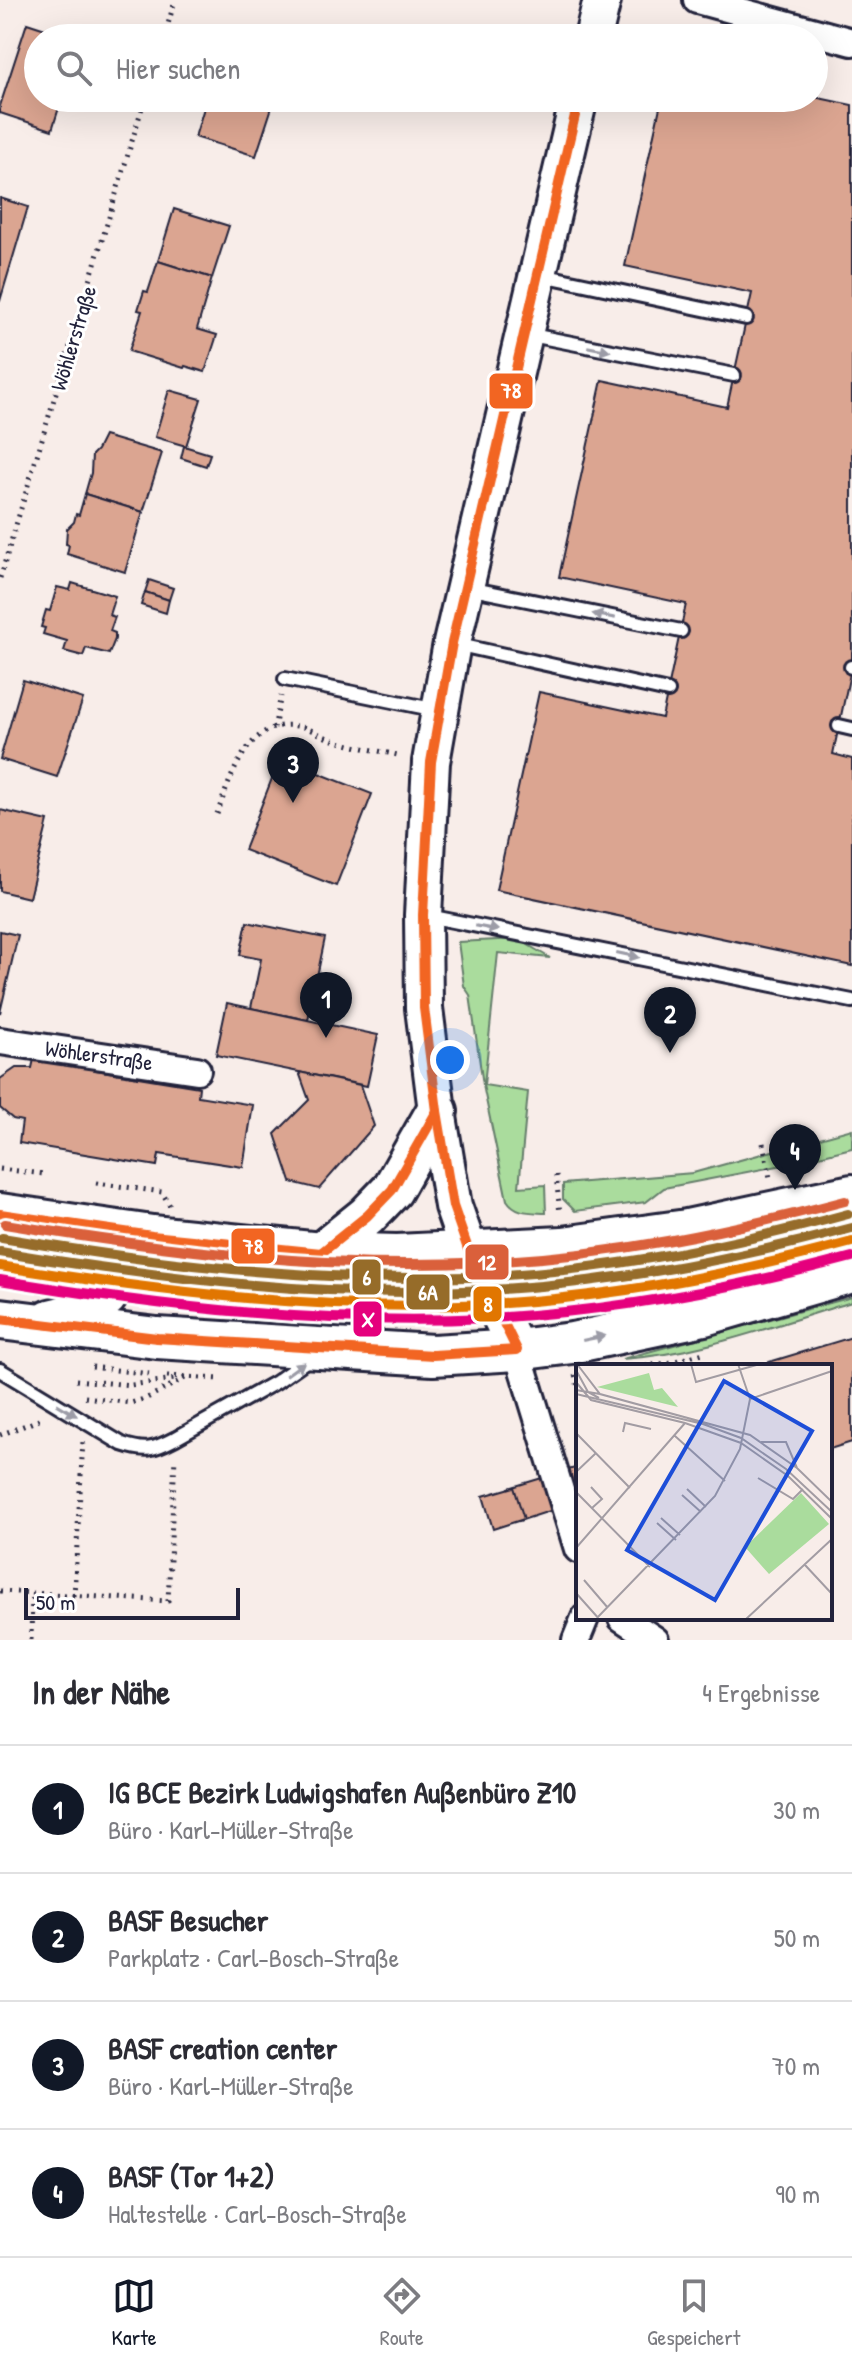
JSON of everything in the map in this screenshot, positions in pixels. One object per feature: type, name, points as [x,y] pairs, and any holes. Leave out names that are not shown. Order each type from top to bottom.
[{"type":"main road","points":[[321,1253],[367,1216],[392,1190],[437,1111]]},
{"type":"main road","points":[[0,1214],[102,1229],[321,1253],[397,1255],[563,1247],[687,1230],[852,1195]]},
{"type":"main road","points":[[17,1321],[79,1313],[107,1298],[115,1270],[102,1229]]},
{"type":"main road","points":[[17,1321],[157,1338],[433,1355],[572,1343],[704,1315],[852,1272]]},
{"type":"street","points":[[596,24],[602,0]]},
{"type":"street","points":[[697,0],[786,24]]},
{"type":"street","points":[[828,35],[852,42]]},
{"type":"street","points":[[576,112],[452,643],[431,762],[423,915],[424,1008],[453,1206],[469,1252],[517,1350],[576,1543]]},
{"type":"street","name":"Wöhlerstraße","points":[[0,1041],[197,1070]]},
{"type":"street","points":[[576,1640],[584,1620]]},
{"type":"street","points":[[625,1620],[655,1640]]},
{"type":"lane","points":[[537,274],[746,318]]},
{"type":"lane","points":[[523,333],[734,375]]},
{"type":"lane","points":[[463,587],[681,631]]},
{"type":"lane","points":[[452,643],[668,691]]},
{"type":"lane","points":[[285,679],[440,710]]},
{"type":"lane","points":[[423,915],[852,1001]]},
{"type":"lane","points":[[0,1370],[122,1444],[142,1451],[159,1447],[276,1382],[325,1347]]},
{"type":"path","points":[[168,24],[175,0]]},
{"type":"path","name":"Wöhlerstraße","points":[[0,578],[141,112]]},
{"type":"path","points":[[274,728],[285,679]]},
{"type":"path","points":[[217,814],[238,759],[251,741],[274,728],[301,726],[335,741],[431,762]]},
{"type":"path","points":[[763,1143],[770,1179]]},
{"type":"path","points":[[0,1169],[44,1174]]},
{"type":"path","points":[[556,1175],[576,1372]]},
{"type":"path","points":[[96,1183],[162,1192],[173,1211]]},
{"type":"path","points":[[0,1280],[28,1285]]},
{"type":"path","points":[[36,1391],[131,1403],[147,1398],[185,1377],[131,1385],[76,1380]]},
{"type":"path","points":[[0,1435],[66,1409]]},
{"type":"path","points":[[74,1596],[84,1420]]},
{"type":"path","points":[[0,1591],[168,1601],[176,1438]]},
{"type":"path","points":[[31,1640],[32,1593]]},
{"type":"green space","points":[[518,939],[550,958],[498,953],[484,1085],[528,1092],[519,1187],[545,1185],[546,1213],[519,1210],[507,1200],[483,1085],[470,995],[464,986],[458,942]]},
{"type":"green space","points":[[852,1129],[852,1148],[664,1188],[646,1202],[575,1211],[563,1199],[563,1184],[693,1173]]},
{"type":"green space","points":[[130,1246],[423,1271],[432,1285],[330,1282],[129,1265]]},
{"type":"green space","points":[[852,1297],[852,1302],[738,1337],[681,1351],[622,1359]]},
{"type":"building","points":[[24,32],[24,112],[58,112],[52,130],[0,113]]},
{"type":"building","points":[[828,100],[852,105],[852,664],[833,754],[852,759],[852,966],[496,890],[539,692],[662,718],[686,604],[559,577],[602,380],[727,407],[752,293],[625,266],[659,112],[828,112]]},
{"type":"building","points":[[203,112],[270,112],[256,156],[195,137]]},
{"type":"building","points":[[0,198],[28,207],[0,301]]},
{"type":"building","points":[[174,209],[229,226],[212,278],[158,261]]},
{"type":"building","points":[[158,261],[212,278],[197,329],[217,335],[205,372],[129,351],[142,311],[138,310],[144,291],[148,292]]},
{"type":"building","points":[[169,390],[201,399],[186,446],[155,437]]},
{"type":"building","points":[[104,436],[162,453],[143,512],[85,494],[92,455]]},
{"type":"building","points":[[184,446],[210,454],[206,466],[181,458]]},
{"type":"building","points":[[85,494],[143,512],[125,572],[67,554],[67,529],[74,522],[76,514],[79,515]]},
{"type":"building","points":[[149,580],[173,588],[169,600],[145,592]]},
{"type":"building","points":[[72,583],[115,596],[109,615],[115,617],[110,631],[115,633],[115,639],[109,654],[86,648],[83,656],[64,651],[67,641],[43,634],[45,628],[41,627],[46,610],[50,611],[57,587],[70,590]]},
{"type":"building","points":[[145,592],[169,600],[166,613],[141,605]]},
{"type":"building","points":[[23,680],[83,699],[57,777],[0,759]]},
{"type":"building","points":[[280,758],[372,794],[336,886],[244,850]]},
{"type":"building","points":[[0,810],[48,821],[29,898],[0,891]]},
{"type":"building","points":[[247,922],[325,938],[308,1020],[251,1008],[261,959],[240,955]]},
{"type":"building","points":[[0,931],[18,935],[0,1013]]},
{"type":"building","points":[[227,1003],[378,1035],[367,1086],[216,1055]]},
{"type":"building","points":[[34,1059],[199,1087],[198,1096],[253,1105],[243,1167],[159,1154],[157,1166],[19,1143],[22,1121],[13,1119],[0,1108],[0,1079],[16,1068],[32,1068]]},
{"type":"building","points":[[299,1072],[360,1085],[374,1126],[319,1189],[291,1182],[275,1134],[309,1100]]},
{"type":"building","points":[[852,1337],[852,1442],[832,1448],[832,1364],[763,1364]]},
{"type":"building","points":[[576,1468],[576,1503],[519,1521],[509,1488]]},
{"type":"building","points":[[514,1487],[524,1519],[493,1529],[483,1496]]},
{"type":"transit line","name":"78","points":[[0,1319],[157,1338],[433,1355],[517,1350],[469,1252],[453,1206],[424,1008],[423,915],[431,762],[452,643],[576,112]]},
{"type":"transit line","name":"78","points":[[0,1214],[152,1236],[321,1253],[367,1216],[392,1190],[437,1111]]},
{"type":"transit line","name":"12","points":[[5,1224],[245,1256],[366,1264],[427,1264],[533,1259],[623,1248],[756,1223],[845,1201]]},
{"type":"transit line","name":"6","points":[[2,1238],[134,1258],[267,1272],[400,1278],[467,1277],[573,1269],[653,1258],[731,1243],[848,1214]]},
{"type":"transit line","name":"6A","points":[[0,1252],[243,1284],[366,1292],[427,1292],[534,1287],[626,1276],[717,1260],[852,1228]]},
{"type":"transit line","name":"8","points":[[0,1266],[243,1298],[427,1306],[534,1301],[626,1290],[717,1274],[852,1242]]},
{"type":"transit line","name":"X","points":[[0,1280],[243,1312],[427,1320],[534,1315],[626,1304],[717,1289],[852,1257]]},
{"type":"place","name":"BASF creation center","points":[[293,803]]},
{"type":"place","name":"IG BCE Bezirk Ludwigshafen Außenbüro Z10","points":[[326,1038]]},
{"type":"place","name":"BASF Besucher","points":[[670,1053]]},
{"type":"place","name":"BASF (Tor 1+2)","points":[[795,1190]]}]
